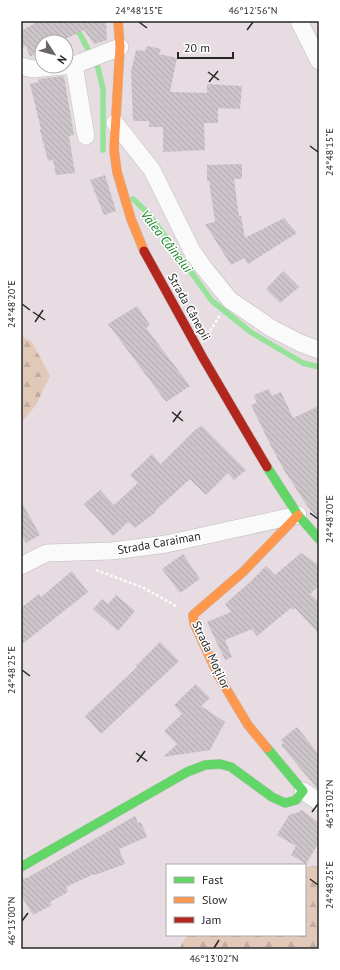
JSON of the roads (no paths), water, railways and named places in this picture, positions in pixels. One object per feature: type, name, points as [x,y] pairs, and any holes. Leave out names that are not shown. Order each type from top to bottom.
[{"type":"street","name":"Strada Cânepii","points":[[118,21],[120,47],[114,150],[117,172],[131,219],[146,255],[203,358],[266,466],[298,515],[319,539]]},
{"type":"street","points":[[299,21],[319,61]]},
{"type":"street","points":[[86,136],[74,65],[120,47]]},
{"type":"street","points":[[21,66],[34,69]]},
{"type":"street","points":[[115,124],[152,170],[192,251],[230,300],[271,328],[300,343],[319,350]]},
{"type":"street","name":"Strada Caraiman","points":[[21,566],[38,556],[47,553],[111,551],[166,544],[298,515]]},
{"type":"street","name":"Strada Moților","points":[[298,515],[243,572],[193,615],[194,623],[218,675],[248,725],[303,791],[319,802]]},
{"type":"street","points":[[21,867],[187,772],[205,765],[220,764],[231,767],[272,797],[285,803],[296,800],[303,791]]},
{"type":"waterway","name":"Valea Câinelui","points":[[73,21],[98,68],[103,89],[103,150]]},
{"type":"waterway","name":"Valea Câinelui","points":[[133,199],[149,214],[212,301],[252,333],[303,363],[319,367]]}]
